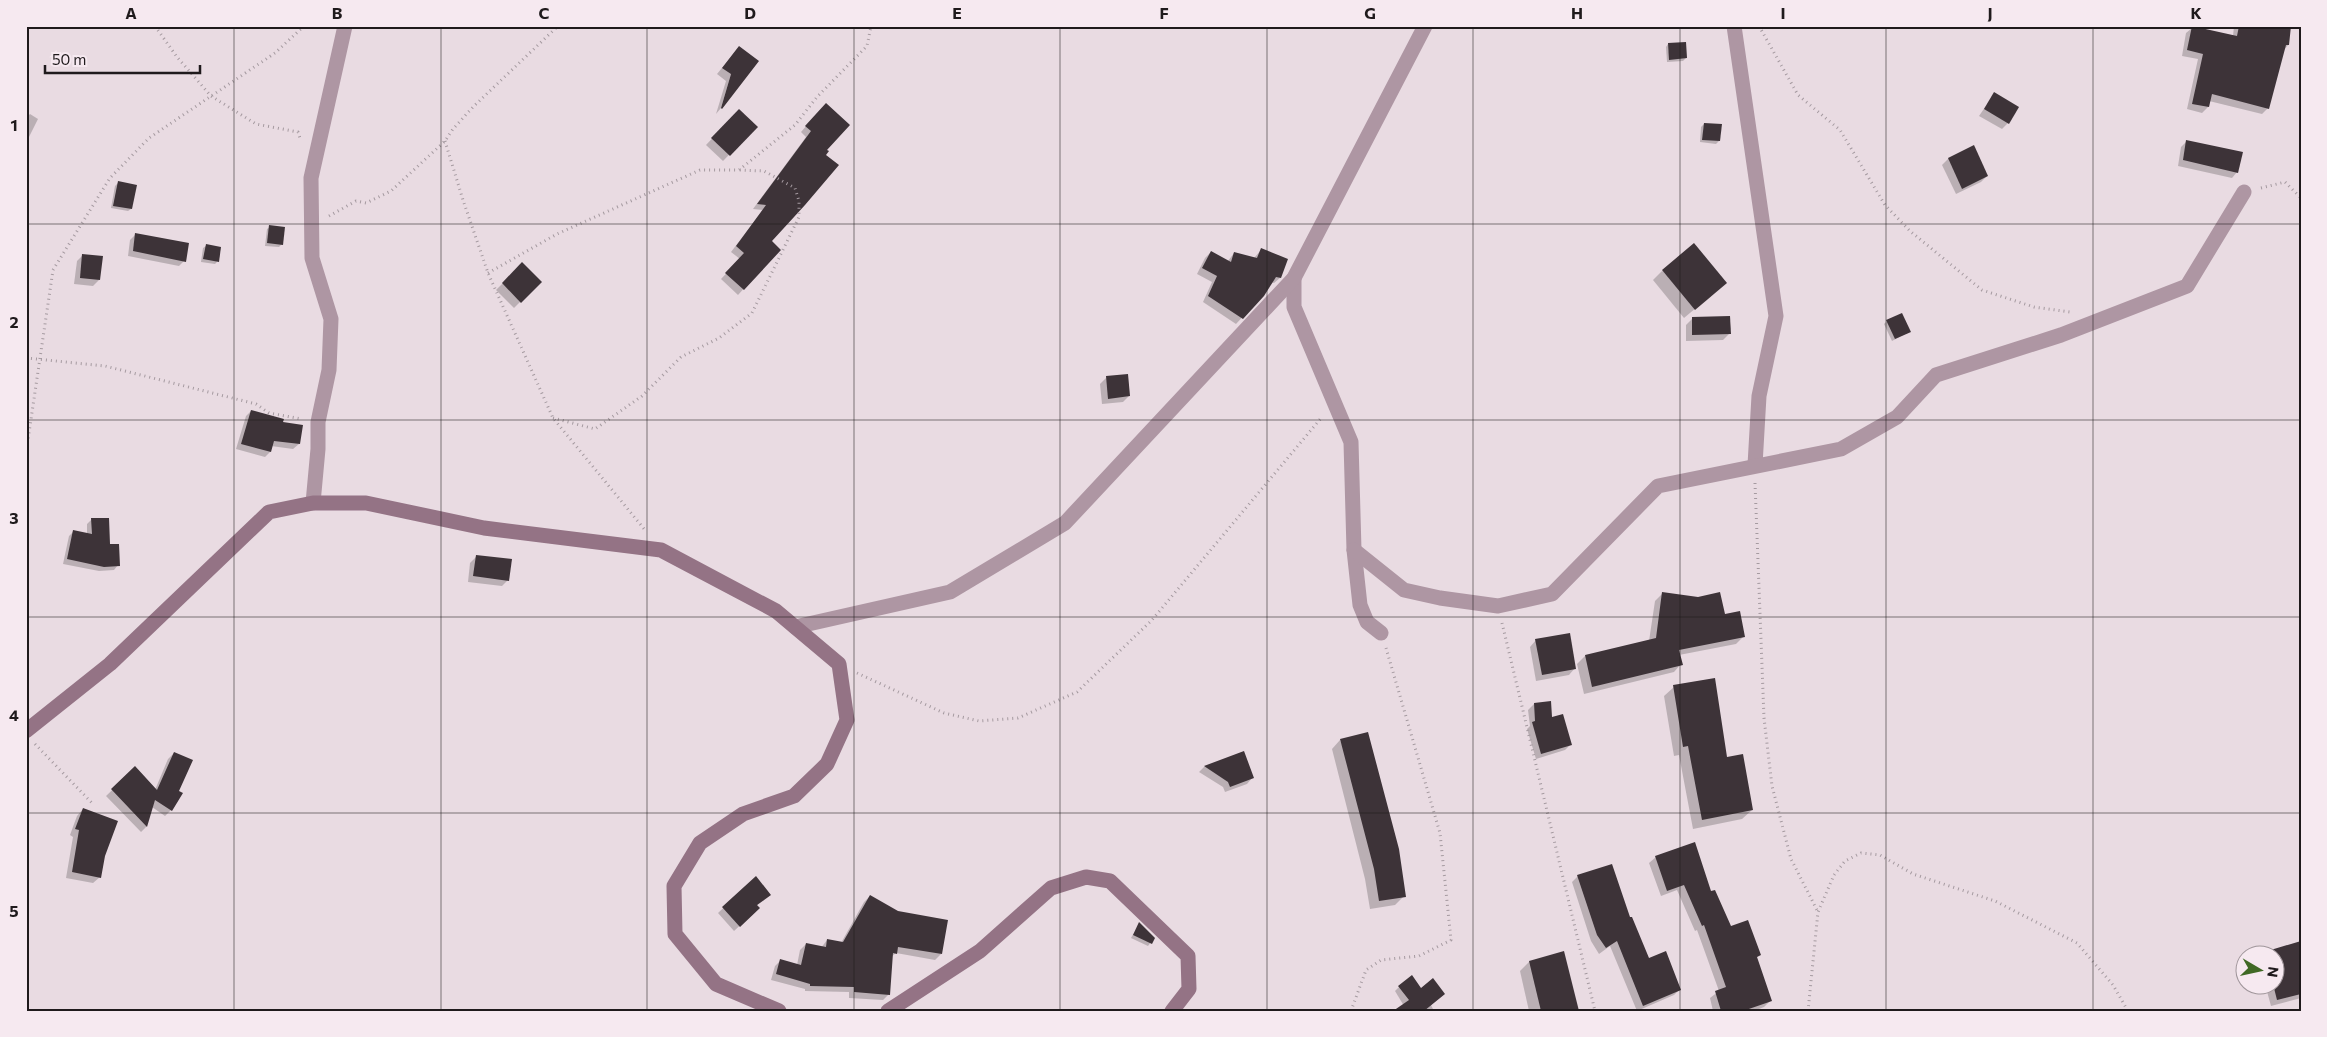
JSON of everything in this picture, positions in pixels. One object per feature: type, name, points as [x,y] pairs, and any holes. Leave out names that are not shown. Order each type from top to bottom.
[{"type":"street","points":[[313,503],[318,449],[318,422],[329,370],[331,319],[312,258],[312,178],[345,26]]},
{"type":"street","points":[[795,627],[950,592],[1065,523],[1294,278],[1425,26]]},
{"type":"street","points":[[1734,26],[1776,316],[1759,396],[1755,465]]},
{"type":"street","points":[[1354,550],[1404,590],[1440,598],[1498,606],[1552,594],[1658,486],[1841,449],[1897,417],[1936,375],[2061,335],[2187,286],[2244,192]]},
{"type":"street","points":[[1294,278],[1294,306],[1351,442],[1354,550],[1360,605],[1367,622],[1381,632]]},
{"type":"street","points":[[30,736],[110,664],[269,512],[313,503],[366,503],[484,528],[661,550],[776,611],[839,664],[847,720],[827,764],[794,796],[743,814],[700,843],[674,886],[675,934],[716,984],[778,1011]]},
{"type":"street","points":[[888,1011],[980,951],[1051,888],[1086,877],[1110,881],[1188,956],[1189,989],[1172,1011]]},
{"type":"path","points":[[155,26],[177,57],[212,96],[256,124],[298,132],[312,178]]},
{"type":"path","points":[[26,453],[53,270],[110,178],[149,138],[275,53],[304,26]]},
{"type":"path","points":[[313,225],[356,201],[366,202],[391,191],[446,141],[453,129],[473,107],[558,26]]},
{"type":"path","points":[[739,170],[795,125],[816,97],[867,46],[871,26]]},
{"type":"path","points":[[1759,26],[1798,96],[1840,130],[1885,205],[1910,231],[1982,290],[2034,307],[2071,312]]},
{"type":"path","points":[[446,141],[463,200],[488,273],[553,418],[661,550]]},
{"type":"path","points":[[488,273],[557,234],[700,170],[764,172],[794,188],[799,202],[799,217],[752,313],[719,338],[681,357],[642,396],[595,429],[553,418]]},
{"type":"path","points":[[2244,192],[2285,182],[2301,198]]},
{"type":"path","points":[[26,358],[105,366],[256,404],[269,413],[318,422]]},
{"type":"path","points":[[839,664],[944,713],[979,721],[1018,718],[1077,692],[1152,620],[1335,402]]},
{"type":"path","points":[[1755,465],[1764,718],[1772,786],[1791,859],[1818,912]]},
{"type":"path","points":[[1498,606],[1594,1011]]},
{"type":"path","points":[[1351,1011],[1366,970],[1381,960],[1419,956],[1451,940],[1440,833],[1381,632]]},
{"type":"path","points":[[30,736],[92,803]]},
{"type":"path","points":[[1808,1011],[1818,912],[1834,875],[1845,861],[1861,853],[1880,855],[1913,874],[1994,901],[2077,943],[2114,985],[2128,1011]]},
{"type":"building","points":[[2192,26],[2237,36],[2239,26],[2291,26],[2289,45],[2286,45],[2269,109],[2212,94],[2209,107],[2192,104],[2203,54],[2187,50]]},
{"type":"building","points":[[1686,42],[1687,58],[1669,60],[1668,43]]},
{"type":"building","points":[[739,46],[759,61],[722,109],[731,74],[722,68]]},
{"type":"building","points":[[1994,92],[2019,107],[2009,124],[1984,109]]},
{"type":"building","points":[[826,103],[850,125],[827,150],[829,151],[826,155],[839,165],[772,241],[781,250],[744,290],[725,273],[744,253],[736,246],[766,205],[757,204],[811,131],[805,126]]},
{"type":"building","points":[[739,109],[758,127],[730,156],[711,138]]},
{"type":"building","points":[[1704,123],[1722,124],[1720,141],[1702,140]]},
{"type":"building","points":[[2186,140],[2243,152],[2238,173],[2183,160]]},
{"type":"building","points":[[1974,145],[1988,176],[1962,189],[1948,158]]},
{"type":"building","points":[[118,181],[137,185],[132,209],[113,206]]},
{"type":"building","points":[[269,225],[285,227],[283,245],[267,243]]},
{"type":"building","points":[[135,233],[189,243],[186,262],[133,251]]},
{"type":"building","points":[[1694,243],[1727,283],[1695,310],[1662,270]]},
{"type":"building","points":[[206,244],[221,247],[219,262],[203,259]]},
{"type":"building","points":[[1261,248],[1288,259],[1281,278],[1276,277],[1264,296],[1243,319],[1208,296],[1217,276],[1202,268],[1211,251],[1231,262],[1234,252],[1257,258]]},
{"type":"building","points":[[82,254],[103,256],[100,280],[80,278]]},
{"type":"building","points":[[522,262],[542,282],[521,303],[502,283]]},
{"type":"building","points":[[1902,313],[1911,332],[1895,339],[1886,320]]},
{"type":"building","points":[[1730,316],[1731,334],[1692,335],[1692,317]]},
{"type":"building","points":[[1128,374],[1130,396],[1108,399],[1106,376]]},
{"type":"building","points":[[251,410],[284,419],[283,422],[303,425],[300,444],[274,441],[271,452],[241,444]]},
{"type":"building","points":[[91,518],[109,518],[110,544],[119,544],[120,566],[104,567],[67,559],[73,530],[92,534]]},
{"type":"building","points":[[476,555],[512,559],[509,581],[473,576]]},
{"type":"building","points":[[1662,592],[1698,597],[1720,592],[1725,614],[1740,611],[1745,637],[1679,650],[1683,665],[1592,687],[1585,655],[1656,638]]},
{"type":"building","points":[[1570,633],[1576,669],[1542,675],[1535,639]]},
{"type":"building","points":[[1715,678],[1727,757],[1743,754],[1753,810],[1702,820],[1688,746],[1683,747],[1673,685]]},
{"type":"building","points":[[1551,701],[1552,717],[1563,714],[1572,745],[1541,754],[1532,722],[1535,721],[1534,703]]},
{"type":"building","points":[[1368,732],[1399,849],[1406,897],[1379,901],[1374,869],[1340,739]]},
{"type":"building","points":[[1244,751],[1254,778],[1230,787],[1228,782],[1204,766]]},
{"type":"building","points":[[174,752],[193,760],[179,791],[183,793],[172,811],[155,800],[147,827],[111,789],[135,766],[157,790]]},
{"type":"building","points":[[83,808],[118,821],[105,856],[101,878],[72,872],[79,830],[75,829]]},
{"type":"building","points":[[1695,842],[1711,891],[1715,890],[1731,926],[1748,920],[1761,955],[1757,957],[1772,1001],[1743,1011],[1721,1011],[1715,991],[1726,987],[1704,925],[1702,926],[1684,885],[1667,891],[1655,856]]},
{"type":"building","points":[[1612,864],[1630,917],[1632,917],[1649,958],[1666,951],[1681,990],[1643,1006],[1617,941],[1606,948],[1597,935],[1577,875]]},
{"type":"building","points":[[756,876],[771,895],[757,905],[760,908],[740,927],[722,907]]},
{"type":"building","points":[[870,895],[898,911],[948,920],[942,954],[898,947],[897,954],[893,953],[890,995],[854,992],[854,987],[810,986],[810,984],[776,974],[780,959],[801,965],[806,943],[826,947],[827,939],[843,942]]},
{"type":"building","points":[[1139,922],[1155,938],[1152,944],[1133,935]]},
{"type":"building","points":[[2301,941],[2301,994],[2277,1000],[2276,994],[2284,994],[2284,946]]},
{"type":"building","points":[[1564,951],[1579,1011],[1541,1011],[1529,961]]},
{"type":"building","points":[[1412,975],[1421,988],[1433,978],[1445,994],[1424,1011],[1393,1011],[1409,1000],[1398,986]]}]
